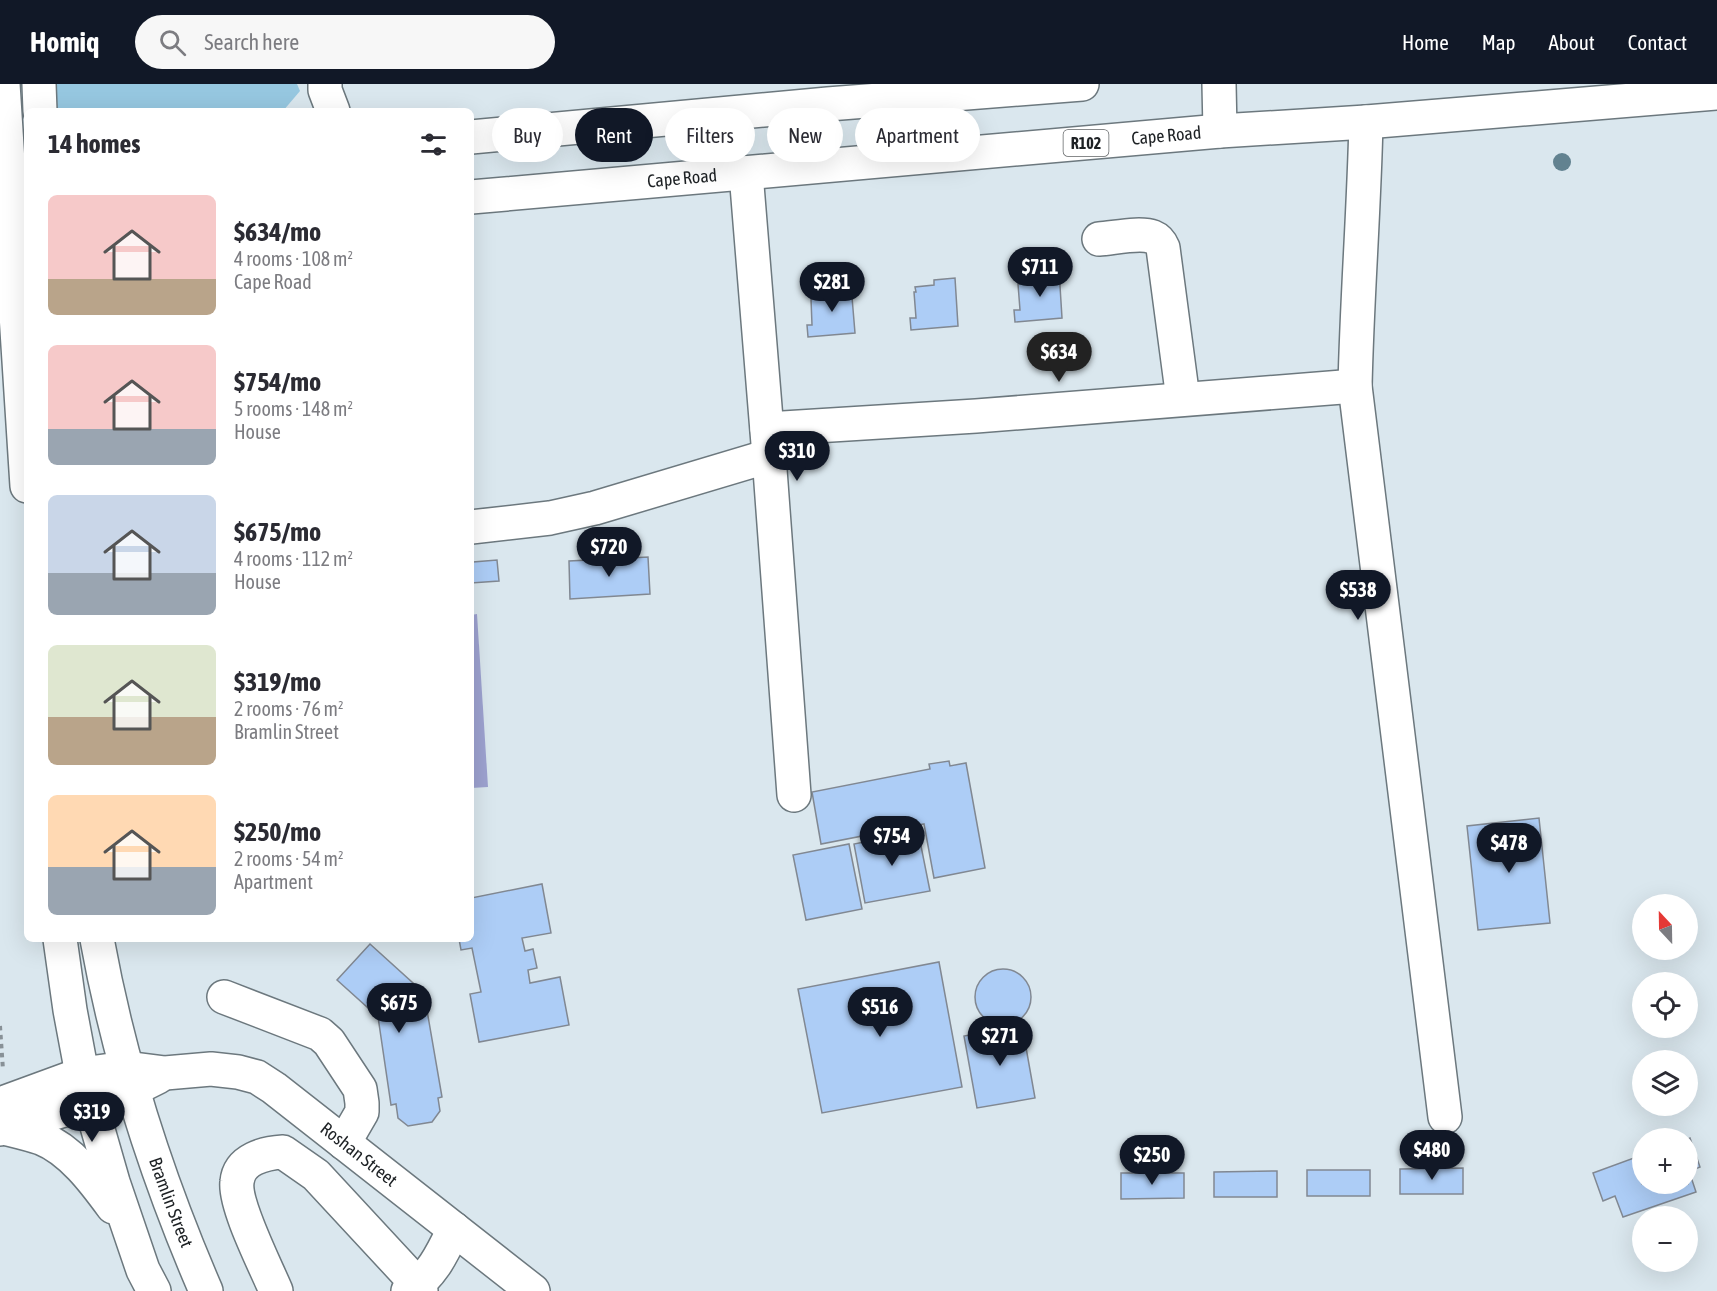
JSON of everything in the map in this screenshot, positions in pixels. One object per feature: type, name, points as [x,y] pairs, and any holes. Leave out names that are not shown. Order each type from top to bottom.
[{"type":"main road","points":[[3,84],[12,177],[24,432]]},
{"type":"main road","points":[[39,84],[40,108]]},
{"type":"main road","points":[[474,137],[828,104],[1082,84]]},
{"type":"main road","points":[[1219,84],[1220,130]]},
{"type":"main road","name":"Cape Road","points":[[474,197],[1220,130],[1366,122],[1717,93]]},
{"type":"main road","points":[[1366,122],[1355,386],[1445,1117]]},
{"type":"main road","points":[[746,173],[794,795]]},
{"type":"main road","points":[[1099,239],[1144,236],[1155,238],[1160,242],[1163,248],[1183,399]]},
{"type":"main road","points":[[474,527],[549,518],[595,508],[768,442],[976,416],[1355,386]]},
{"type":"main road","points":[[60,942],[70,1010],[86,1088],[129,1230],[143,1270],[154,1291]]},
{"type":"main road","name":"Bramlin Street","points":[[98,942],[107,992],[143,1125],[189,1252],[206,1291]]},
{"type":"main road","points":[[224,997],[320,1034],[329,1042],[360,1089],[362,1112],[344,1143]]},
{"type":"main road","name":"Roshan Street","points":[[129,1079],[212,1069],[257,1077],[533,1291]]},
{"type":"main road","points":[[2,1116],[86,1088],[129,1079]]},
{"type":"main road","points":[[2,1116],[64,1152],[87,1173],[129,1230]]},
{"type":"main road","points":[[276,1291],[240,1207],[237,1182],[241,1169],[256,1156],[283,1152],[316,1175],[416,1289],[435,1266],[453,1229]]},
{"type":"path","points":[[0,1026],[2,1116]]},
{"type":"shaded area","points":[[53,84],[297,84],[300,91],[286,108],[55,108]]},
{"type":"shaded area","points":[[474,614],[477,614],[488,787],[474,788]]},
{"type":"building","points":[[1059,270],[1062,318],[1015,322],[1014,310],[1020,310],[1018,284],[1020,284],[1020,278],[1039,277],[1038,271]]},
{"type":"building","points":[[955,278],[958,326],[911,330],[910,318],[916,318],[915,287],[934,285],[934,280]]},
{"type":"building","points":[[851,285],[855,333],[808,337],[807,325],[812,325],[812,294],[831,292],[830,287]]},
{"type":"building","points":[[648,557],[650,594],[570,599],[569,561]]},
{"type":"building","points":[[497,560],[499,581],[474,583],[474,562]]},
{"type":"building","points":[[949,761],[950,766],[966,763],[985,868],[934,878],[924,824],[821,844],[812,792],[930,769],[929,764]]},
{"type":"building","points":[[1539,818],[1550,923],[1478,930],[1467,826]]},
{"type":"building","points":[[918,831],[930,891],[865,903],[854,844]]},
{"type":"building","points":[[849,844],[862,909],[806,920],[793,855]]},
{"type":"building","points":[[542,884],[551,933],[522,938],[525,951],[533,949],[537,968],[528,970],[530,983],[560,977],[569,1025],[479,1042],[470,994],[481,992],[472,948],[461,950],[460,942],[474,942],[474,897]]},
{"type":"building","points":[[370,944],[424,993],[442,1097],[438,1098],[440,1111],[432,1122],[408,1126],[398,1118],[396,1104],[391,1105],[378,1017],[337,980]]},
{"type":"building","points":[[939,962],[962,1087],[822,1113],[798,989]]},
{"type":"building","points":[[1003,969],[1014,971],[1023,977],[1029,986],[1031,997],[1029,1008],[1023,1017],[1014,1023],[1003,1025],[992,1023],[983,1017],[977,1008],[975,997],[977,986],[983,977],[992,971]]},
{"type":"building","points":[[1022,1025],[1035,1098],[977,1108],[964,1036]]},
{"type":"building","points":[[1632,1159],[1632,1194],[1690,1194],[1655,1206],[1632,1206],[1632,1214],[1623,1217],[1615,1196],[1603,1201],[1593,1173]]},
{"type":"building","points":[[1463,1168],[1463,1194],[1400,1194],[1400,1169]]},
{"type":"building","points":[[1307,1170],[1370,1170],[1370,1196],[1307,1196]]},
{"type":"building","points":[[1277,1171],[1277,1197],[1214,1197],[1214,1172]]},
{"type":"building","points":[[1121,1173],[1184,1173],[1184,1198],[1121,1199]]}]
